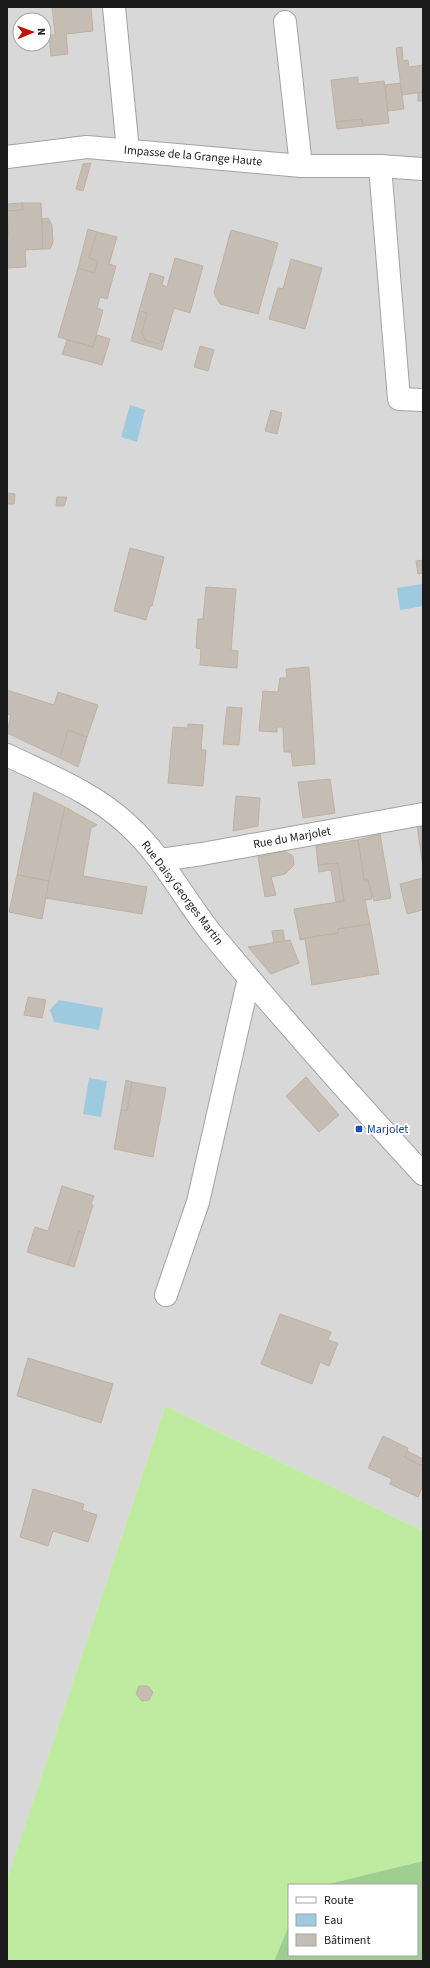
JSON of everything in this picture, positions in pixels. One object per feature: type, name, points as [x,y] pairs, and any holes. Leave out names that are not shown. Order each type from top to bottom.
[{"type":"street","points":[[114,7],[128,151]]},
{"type":"street","points":[[285,22],[301,166]]},
{"type":"street","name":"Impasse de la Grange Haute","points":[[7,157],[87,147],[301,166],[380,166],[423,169]]},
{"type":"street","points":[[380,166],[399,399],[423,400]]},
{"type":"street","name":"Rue Daisy Georges Martin","points":[[7,755],[84,792],[127,824],[160,860],[210,931],[329,1073],[423,1174]]},
{"type":"street","name":"Rue du Marjolet","points":[[160,860],[202,854],[423,814]]},
{"type":"street","points":[[166,1295],[198,1202],[249,978]]},
{"type":"shaded area","points":[[7,7],[423,7],[423,1531],[165,1406],[7,1878]]},
{"type":"green space","points":[[165,1406],[423,1531],[423,1861],[328,1884],[288,1884],[288,1927],[274,1961],[7,1961],[7,1878]]},
{"type":"green space","points":[[423,1861],[423,1961],[274,1961],[288,1927],[288,1956],[418,1956],[418,1884],[328,1884]]},
{"type":"water","points":[[130,405],[145,410],[137,442],[121,437]]},
{"type":"water","points":[[423,584],[423,606],[400,610],[397,588]]},
{"type":"water","points":[[59,1000],[103,1008],[99,1030],[54,1022],[50,1010]]},
{"type":"water","points":[[89,1078],[107,1081],[101,1117],[83,1114]]},
{"type":"building","points":[[52,7],[91,7],[93,31],[66,34],[68,54],[51,56],[52,35],[55,35]]},
{"type":"building","points":[[402,47],[403,61],[408,60],[409,67],[423,65],[423,92],[402,95],[396,48]]},
{"type":"building","points":[[358,77],[358,84],[384,81],[389,123],[363,126],[362,119],[336,122],[331,80]]},
{"type":"building","points":[[400,83],[404,109],[388,111],[385,85]]},
{"type":"building","points":[[423,92],[423,101],[418,101],[418,93]]},
{"type":"building","points":[[362,119],[363,126],[337,129],[336,122]]},
{"type":"building","points":[[91,163],[83,191],[76,189],[83,164]]},
{"type":"building","points":[[22,203],[23,210],[7,211],[7,204]]},
{"type":"building","points":[[22,203],[41,203],[43,249],[25,250],[26,267],[7,268],[7,239],[9,239],[7,211],[23,210]]},
{"type":"building","points":[[48,218],[52,225],[53,242],[50,249],[43,249],[42,219]]},
{"type":"building","points":[[88,229],[97,232],[89,258],[98,261],[94,273],[78,268]]},
{"type":"building","points":[[231,230],[278,243],[258,314],[220,304],[214,293]]},
{"type":"building","points":[[97,232],[117,237],[109,264],[116,266],[107,299],[100,297],[97,308],[103,310],[93,347],[58,337],[78,268],[94,273],[98,261],[89,258]]},
{"type":"building","points":[[175,258],[203,266],[190,313],[174,308],[165,339],[158,344],[145,340],[142,333],[147,313],[139,311],[150,273],[164,277],[162,285],[167,287]]},
{"type":"building","points":[[291,259],[322,268],[305,329],[269,319],[278,288],[283,289]]},
{"type":"building","points":[[139,311],[147,313],[142,333],[145,340],[158,344],[165,339],[162,350],[131,341]]},
{"type":"building","points":[[97,335],[110,339],[102,365],[62,354],[67,340],[93,347]]},
{"type":"building","points":[[200,346],[214,350],[208,371],[194,367]]},
{"type":"building","points":[[271,410],[282,413],[277,434],[265,431]]},
{"type":"building","points":[[7,493],[15,494],[14,504],[7,504]]},
{"type":"building","points":[[57,497],[67,497],[64,506],[56,506]]},
{"type":"building","points":[[130,548],[164,557],[152,606],[150,606],[146,620],[114,611]]},
{"type":"building","points":[[423,560],[423,573],[418,574],[416,561]]},
{"type":"building","points":[[206,587],[236,589],[231,650],[238,651],[237,668],[200,665],[201,649],[196,648],[198,619],[203,619]]},
{"type":"building","points":[[309,667],[315,764],[293,766],[291,752],[284,752],[283,727],[277,727],[277,732],[259,731],[263,691],[278,692],[280,678],[287,678],[286,669]]},
{"type":"building","points":[[7,690],[54,705],[58,692],[98,705],[87,737],[68,730],[60,758],[7,733],[11,715],[7,714]]},
{"type":"building","points":[[227,707],[242,708],[239,745],[223,744]]},
{"type":"building","points":[[188,724],[203,725],[201,750],[206,750],[203,786],[168,783],[173,727],[188,728]]},
{"type":"building","points":[[68,730],[87,737],[78,767],[60,758]]},
{"type":"building","points":[[330,779],[335,813],[303,818],[298,782]]},
{"type":"building","points":[[34,792],[65,807],[49,881],[17,875]]},
{"type":"building","points":[[236,796],[260,798],[258,826],[233,831]]},
{"type":"building","points":[[65,807],[97,825],[91,828],[83,876],[147,887],[142,914],[45,898]]},
{"type":"building","points":[[423,824],[423,867],[417,825]]},
{"type":"building","points":[[380,834],[391,898],[374,901],[368,880],[364,880],[358,840]]},
{"type":"building","points":[[358,840],[364,880],[368,880],[372,899],[365,900],[370,924],[338,929],[338,933],[300,939],[294,909],[344,901],[338,863],[318,865],[316,846]]},
{"type":"building","points":[[284,851],[293,856],[294,865],[285,874],[271,877],[276,895],[265,897],[258,857]]},
{"type":"building","points":[[338,863],[344,901],[336,902],[331,870],[319,872],[318,865]]},
{"type":"building","points":[[17,875],[49,881],[42,919],[9,912]]},
{"type":"building","points":[[423,878],[423,910],[407,914],[400,884]]},
{"type":"building","points":[[370,924],[379,974],[312,985],[305,939],[300,939],[338,933],[338,929]]},
{"type":"building","points":[[283,930],[285,941],[274,943],[272,931]]},
{"type":"building","points":[[290,940],[299,963],[271,974],[248,947]]},
{"type":"building","points":[[28,997],[46,1000],[42,1018],[24,1015]]},
{"type":"building","points":[[306,1077],[339,1115],[319,1132],[286,1096]]},
{"type":"building","points":[[126,1080],[132,1082],[127,1111],[121,1110]]},
{"type":"building","points":[[132,1082],[166,1088],[153,1157],[114,1149],[121,1110],[127,1111]]},
{"type":"building","points":[[62,1186],[94,1196],[91,1204],[93,1205],[84,1234],[79,1231],[68,1265],[27,1252],[35,1227],[48,1231]]},
{"type":"building","points":[[79,1231],[84,1234],[74,1267],[68,1265]]},
{"type":"building","points":[[280,1314],[331,1332],[328,1340],[338,1343],[329,1366],[320,1362],[312,1384],[261,1364]]},
{"type":"building","points":[[28,1358],[113,1384],[101,1423],[17,1396]]},
{"type":"building","points":[[383,1436],[408,1448],[405,1457],[423,1466],[423,1486],[418,1497],[390,1484],[392,1479],[368,1468]]},
{"type":"building","points":[[407,1451],[423,1459],[423,1466],[405,1457]]},
{"type":"building","points":[[33,1489],[84,1504],[82,1510],[97,1515],[88,1542],[53,1531],[48,1546],[20,1537]]},
{"type":"building","points":[[139,1686],[148,1686],[153,1692],[149,1700],[142,1701],[136,1694]]},
{"type":"place","name":"Marjolet","points":[[359,1129]]}]
